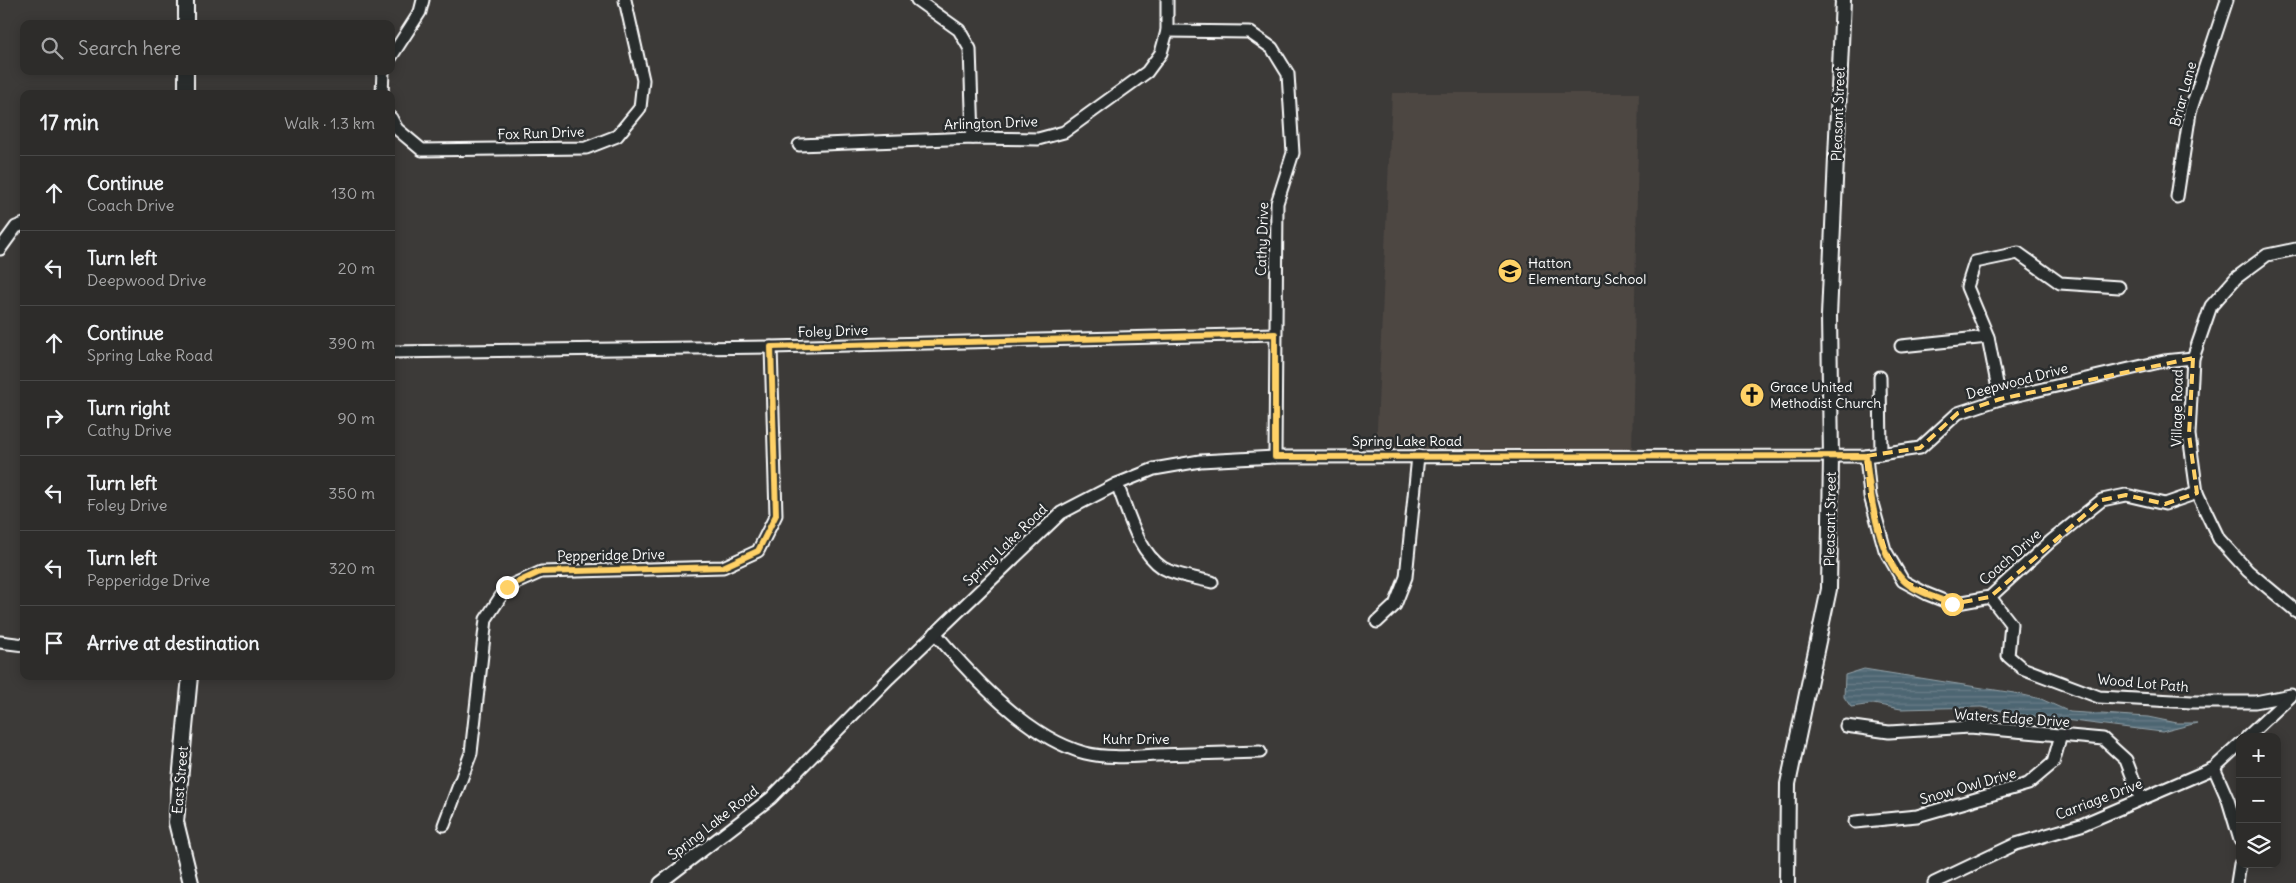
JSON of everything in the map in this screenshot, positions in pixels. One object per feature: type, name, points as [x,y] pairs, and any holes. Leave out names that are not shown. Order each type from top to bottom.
[{"type":"street","points":[[186,0],[186,20]]},
{"type":"street","points":[[395,51],[420,12],[422,0]]},
{"type":"street","name":"Fox Run Drive","points":[[395,125],[422,150],[586,148],[617,136],[640,108],[643,80],[625,0]]},
{"type":"street","points":[[917,0],[959,30],[970,49],[973,138]]},
{"type":"street","name":"Arlington Drive","points":[[799,145],[973,138],[1038,139],[1064,132],[1147,72],[1160,53],[1167,31],[1167,0]]},
{"type":"street","name":"Pleasant Street","points":[[1787,883],[1788,784],[1829,589],[1831,457],[1829,316],[1843,0]]},
{"type":"street","name":"Briar Lane","points":[[2177,198],[2190,112],[2227,0]]},
{"type":"street","name":"Cathy Drive","points":[[1167,31],[1249,32],[1272,48],[1288,74],[1292,153],[1277,203],[1275,457]]},
{"type":"street","points":[[186,75],[186,90]]},
{"type":"street","points":[[382,75],[382,90]]},
{"type":"street","points":[[0,249],[16,227],[20,226]]},
{"type":"street","name":"Village Road","points":[[2296,249],[2267,254],[2236,278],[2211,306],[2193,358],[2189,435],[2197,493],[2219,539],[2248,571],[2296,611]]},
{"type":"street","points":[[2000,399],[1988,337],[1967,287],[1975,262],[2018,253],[2060,283],[2119,287]]},
{"type":"street","name":"Foley Drive","points":[[395,352],[771,347],[1275,334]]},
{"type":"street","points":[[1901,346],[1988,337]]},
{"type":"street","name":"Pepperidge Drive","points":[[444,825],[471,753],[486,619],[507,587],[540,572],[723,567],[758,551],[776,515],[771,347]]},
{"type":"street","name":"Deepwood Drive","points":[[1831,457],[1866,456],[1920,448],[1958,413],[2000,399],[2164,361],[2193,358]]},
{"type":"street","points":[[1880,378],[1881,454]]},
{"type":"street","points":[[1377,622],[1396,605],[1406,577],[1418,456]]},
{"type":"street","name":"Coach Drive","points":[[1866,456],[1870,496],[1884,550],[1904,581],[1927,594],[1952,604],[1990,596],[2102,500],[2126,495],[2165,504],[2197,493]]},
{"type":"street","name":"Spring Lake Road","points":[[660,883],[771,798],[935,633],[1061,513],[1116,484],[1154,470],[1200,461],[1275,457],[1831,457]]},
{"type":"street","points":[[1116,484],[1145,550],[1163,568],[1212,582]]},
{"type":"street","name":"Wood Lot Path","points":[[1990,596],[2012,624],[2008,656],[2022,668],[2098,697],[2192,702],[2255,702],[2294,693]]},
{"type":"street","name":"Kuhr Drive","points":[[935,633],[974,679],[1008,708],[1055,742],[1078,750],[1113,756],[1260,752]]},
{"type":"street","points":[[0,642],[20,645]]},
{"type":"street","name":"East Street","points":[[190,680],[176,822],[191,883]]},
{"type":"street","points":[[2251,733],[2294,693]]},
{"type":"street","name":"Waters Edge Drive","points":[[1846,726],[1890,732],[1970,727],[2103,739],[2126,760],[2141,799]]},
{"type":"street","name":"Snow Owl Drive","points":[[1855,822],[1917,816],[2028,784],[2053,763],[2060,735]]},
{"type":"street","name":"Carriage Drive","points":[[1934,883],[2016,844],[2081,825],[2214,768],[2236,748]]},
{"type":"street","points":[[2214,768],[2228,800],[2236,827]]},
{"type":"street","points":[[2237,883],[2239,868]]},
{"type":"highlighted area","points":[[2193,358],[2189,435],[2197,493],[2165,504],[2126,495],[2102,500],[1990,597],[1952,604],[1903,581],[1885,550],[1870,496],[1866,456],[1920,448],[1958,413],[2000,399]]},
{"type":"shaded area","name":"Hatton Elementary School","points":[[1392,93],[1639,93],[1632,451],[1376,450]]},
{"type":"water","points":[[1864,669],[2014,693],[2041,699],[2070,712],[2148,717],[2177,723],[2197,723],[2162,732],[2024,715],[1981,707],[1901,709],[1873,704],[1851,707],[1844,697],[1845,675]]},
{"type":"place","name":"Hatton Elementary School","points":[[1510,271]]},
{"type":"place","name":"Grace United Methodist Church","points":[[1752,395]]},
{"type":"route","points":[[507,587],[540,572],[723,567],[758,551],[776,515],[771,347],[1275,334],[1275,457],[1866,456],[1870,496],[1884,550],[1904,581],[1927,594],[1952,604]]}]
